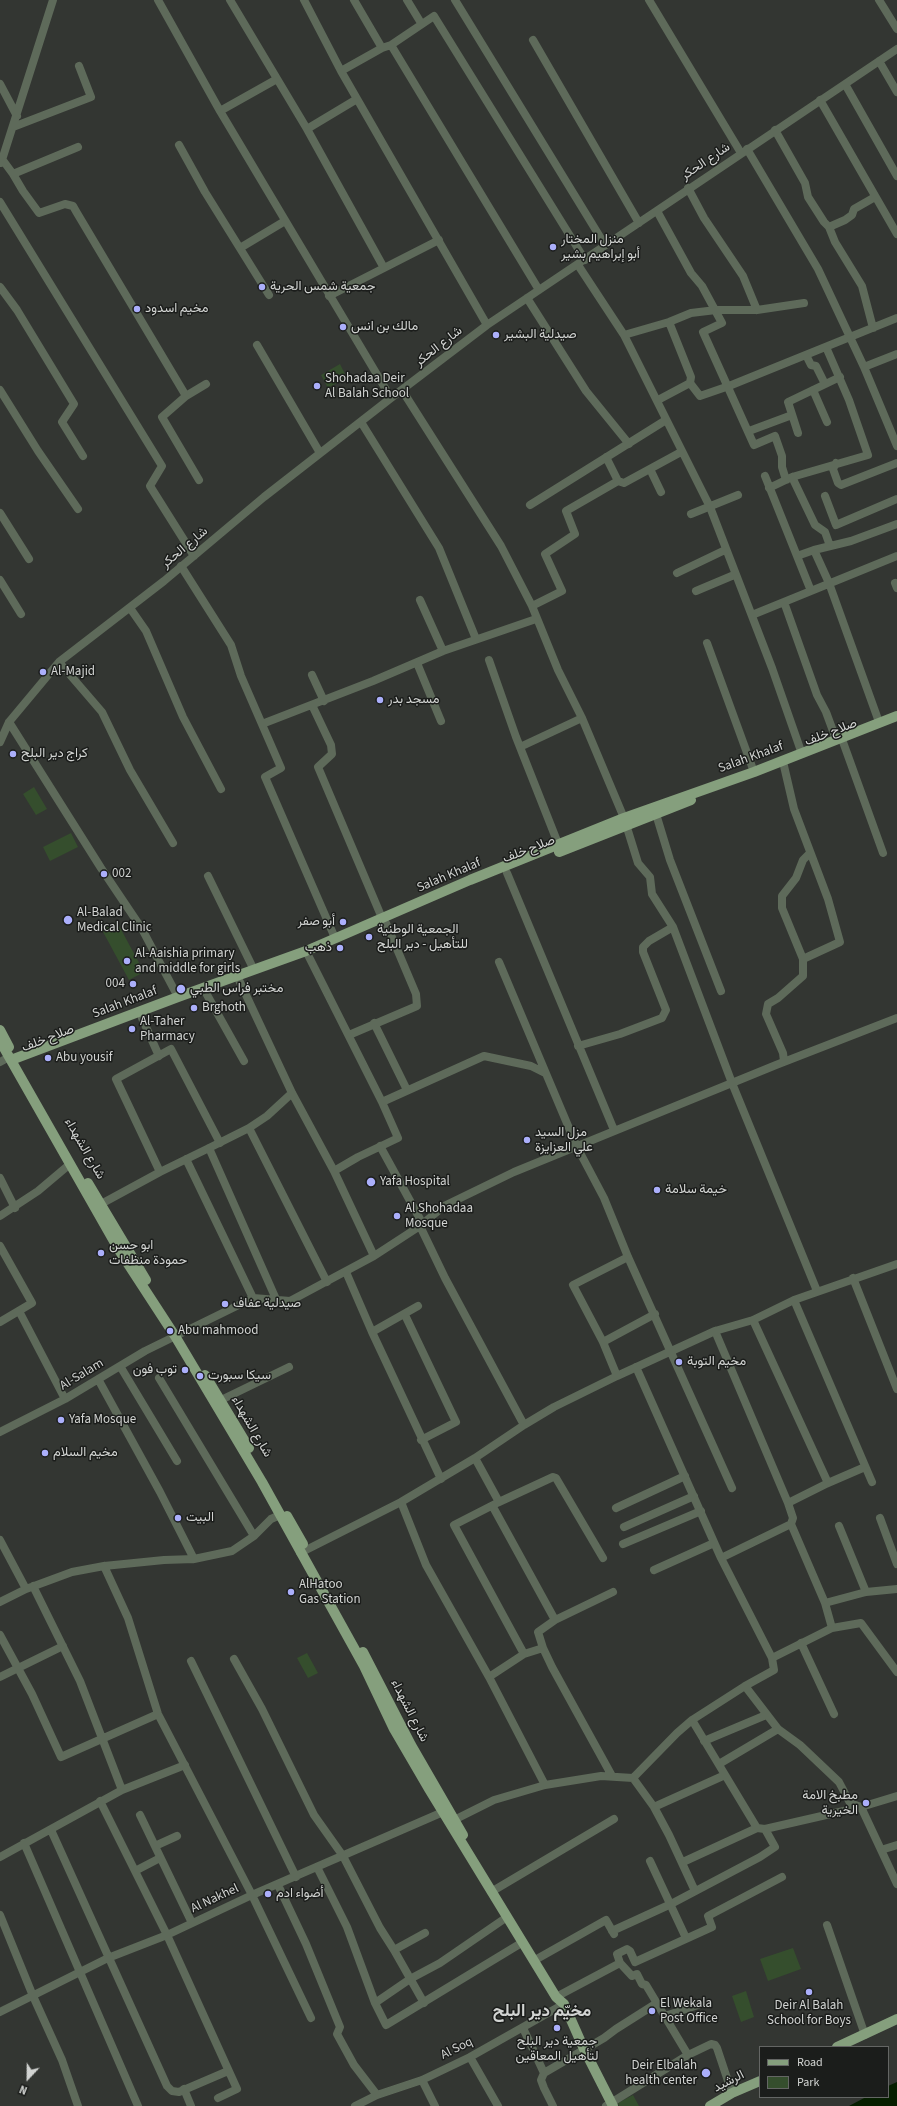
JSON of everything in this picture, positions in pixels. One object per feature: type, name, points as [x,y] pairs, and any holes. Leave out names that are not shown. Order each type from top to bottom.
[{"type":"main road","name":"Salah Khalaf","points":[[11,1061],[178,996],[254,970],[308,954],[334,938],[384,921],[559,846],[839,740],[879,722],[897,716]]},
{"type":"main road","name":"صلاح خلف","points":[[11,1061],[142,1018],[308,954],[384,921],[507,873],[625,822],[656,814],[784,766],[839,740],[897,722]]},
{"type":"main road","name":"شارع الشهداء","points":[[0,1030],[11,1061],[101,1204],[280,1515],[370,1664],[411,1745],[491,1892],[560,2000],[610,2105]]},
{"type":"main road","name":"شارع الشهداء","points":[[0,1041],[118,1250],[221,1400],[364,1666],[394,1729],[443,1812],[452,1821]]},
{"type":"main road","points":[[839,2046],[897,2019]]},
{"type":"main road","name":"الرشيد","points":[[710,2106],[732,2093],[759,2081]]},
{"type":"street","points":[[53,0],[1,162],[14,174],[22,191],[39,214],[65,204],[73,206],[186,396]]},
{"type":"street","points":[[230,0],[307,129],[384,268]]},
{"type":"street","points":[[304,0],[341,71],[488,325]]},
{"type":"street","points":[[354,0],[382,48]]},
{"type":"street","points":[[407,0],[421,23]]},
{"type":"street","points":[[455,0],[605,245]]},
{"type":"street","points":[[649,0],[818,269],[864,366],[897,446]]},
{"type":"street","points":[[879,0],[897,29]]},
{"type":"street","points":[[159,1],[220,111],[391,398]]},
{"type":"street","points":[[341,71],[382,48],[392,45],[421,23],[434,16],[585,260]]},
{"type":"street","points":[[533,40],[639,223]]},
{"type":"street","points":[[392,45],[539,290]]},
{"type":"street","name":"شارع الحكر","points":[[0,742],[9,722],[59,662],[130,608],[320,453],[391,398],[488,325],[527,298],[578,265],[774,130],[897,49]]},
{"type":"street","points":[[879,61],[897,92]]},
{"type":"street","points":[[13,127],[91,97],[79,66]]},
{"type":"street","points":[[220,111],[277,79]]},
{"type":"street","points":[[0,84],[17,116]]},
{"type":"street","points":[[845,84],[897,176]]},
{"type":"street","points":[[307,129],[357,99]]},
{"type":"street","points":[[820,100],[897,234]]},
{"type":"street","points":[[774,130],[805,183],[808,196],[829,228],[835,242],[862,286],[872,328]]},
{"type":"street","points":[[179,145],[205,192],[269,295]]},
{"type":"street","points":[[14,174],[78,147]]},
{"type":"street","points":[[688,188],[704,218],[743,276],[757,310]]},
{"type":"street","points":[[829,228],[845,220],[852,215],[854,209],[875,197]]},
{"type":"street","points":[[0,202],[162,466],[150,486],[194,556]]},
{"type":"street","points":[[657,211],[691,273],[702,286],[722,323],[703,332],[749,431],[751,446],[775,436],[782,456],[782,467],[815,525],[825,532],[830,546]]},
{"type":"street","points":[[240,248],[285,221]]},
{"type":"street","points":[[329,296],[439,240]]},
{"type":"street","points":[[578,265],[624,335],[658,400],[681,452],[710,507],[734,575],[752,615],[802,754]]},
{"type":"street","points":[[0,288],[17,310],[74,404],[62,422],[83,456]]},
{"type":"street","points":[[527,298],[586,391],[629,444]]},
{"type":"street","points":[[624,335],[669,322],[691,313],[716,310],[757,310],[804,303]]},
{"type":"street","points":[[669,322],[691,378],[690,383],[700,396],[729,386],[897,318]]},
{"type":"street","points":[[257,345],[320,453]]},
{"type":"street","points":[[769,488],[789,478],[836,463],[868,455],[840,378],[826,347]]},
{"type":"street","points":[[864,366],[897,354]]},
{"type":"street","points":[[806,355],[810,365],[816,366],[825,384]]},
{"type":"street","points":[[798,433],[788,402],[840,378]]},
{"type":"street","points":[[658,400],[690,383]]},
{"type":"street","points":[[199,480],[162,417],[186,396],[206,384]]},
{"type":"street","points":[[0,390],[38,451],[78,509]]},
{"type":"street","points":[[402,390],[501,546],[532,606],[536,619],[582,718],[625,822],[638,862],[650,877],[652,894],[673,927],[732,1084],[818,1291]]},
{"type":"street","points":[[813,390],[827,422]]},
{"type":"street","points":[[749,431],[792,415]]},
{"type":"street","points":[[530,505],[666,420]]},
{"type":"street","points":[[361,422],[439,548],[476,639]]},
{"type":"street","points":[[606,457],[618,481],[624,483],[681,452]]},
{"type":"street","points":[[836,463],[833,469],[840,485],[897,463]]},
{"type":"street","points":[[650,469],[661,492]]},
{"type":"street","points":[[765,476],[811,591]]},
{"type":"street","points":[[532,606],[562,591],[545,554],[575,534],[566,511],[618,481]]},
{"type":"street","points":[[691,514],[738,496]]},
{"type":"street","points":[[825,496],[836,525],[897,499]]},
{"type":"street","points":[[0,513],[29,559]]},
{"type":"street","points":[[797,556],[814,550],[851,541],[897,525]]},
{"type":"street","points":[[677,573],[725,550]]},
{"type":"street","points":[[814,550],[829,583],[879,722]]},
{"type":"street","points":[[752,615],[897,556]]},
{"type":"street","points":[[181,566],[231,645],[281,768],[265,777],[334,938]]},
{"type":"street","points":[[696,591],[734,575]]},
{"type":"street","points":[[0,580],[21,614]]},
{"type":"street","points":[[420,600],[443,651]]},
{"type":"street","points":[[784,602],[812,682],[839,740],[883,853]]},
{"type":"street","points":[[130,608],[146,631],[183,717],[221,789]]},
{"type":"street","points":[[262,724],[324,701],[443,651],[536,619]]},
{"type":"street","points":[[707,643],[754,772]]},
{"type":"street","points":[[489,660],[520,747],[559,846]]},
{"type":"street","points":[[59,662],[102,712],[130,770],[173,843]]},
{"type":"street","points":[[417,663],[441,721]]},
{"type":"street","points":[[312,675],[324,701]]},
{"type":"street","points":[[312,705],[331,745],[332,754],[318,766],[416,994],[417,1006],[374,1022],[349,1034]]},
{"type":"street","points":[[520,747],[582,718]]},
{"type":"street","points":[[9,722],[101,868],[142,929],[178,996]]},
{"type":"street","points":[[784,766],[794,809],[828,899],[840,942],[803,959]]},
{"type":"street","points":[[656,814],[670,860],[720,991]]},
{"type":"street","points":[[784,1061],[783,1053],[766,1014],[768,1004],[778,998],[803,976],[803,959],[782,908],[782,896],[796,878],[803,860],[810,853]]},
{"type":"street","points":[[507,873],[614,1130]]},
{"type":"street","points":[[208,876],[254,970]]},
{"type":"street","points":[[578,1046],[620,1034],[662,1018],[666,1010],[643,952],[643,948],[649,941],[673,927]]},
{"type":"street","points":[[308,954],[349,1034],[398,1138],[334,1171]]},
{"type":"street","points":[[499,962],[576,1146],[604,1198],[628,1257],[655,1314],[670,1351],[732,1488]]},
{"type":"street","points":[[239,980],[292,1093],[334,1171],[374,1256]]},
{"type":"street","points":[[206,993],[244,1061]]},
{"type":"street","points":[[142,1018],[159,1056]]},
{"type":"street","points":[[186,1159],[253,1298],[290,1301],[374,1256],[420,1226],[444,1206],[514,1172],[614,1130],[732,1084],[784,1061],[897,1018]]},
{"type":"street","points":[[374,1022],[407,1090]]},
{"type":"street","points":[[160,1172],[116,1079],[171,1049],[220,1143]]},
{"type":"street","points":[[382,1102],[484,1056],[531,1066],[545,1073]]},
{"type":"street","points":[[101,1204],[160,1172],[249,1128],[267,1116],[292,1093]]},
{"type":"street","points":[[249,1128],[327,1282]]},
{"type":"street","points":[[380,1146],[420,1219],[420,1226],[448,1285],[524,1425]]},
{"type":"street","points":[[209,1148],[276,1299]]},
{"type":"street","points":[[0,1216],[15,1208],[38,1191],[70,1164]]},
{"type":"street","points":[[0,1178],[15,1208]]},
{"type":"street","points":[[0,1246],[32,1303],[0,1322]]},
{"type":"street","points":[[617,1376],[603,1342],[573,1285],[628,1257]]},
{"type":"street","points":[[303,1551],[401,1502],[475,1458],[524,1425],[558,1405],[617,1376],[715,1331],[753,1320],[794,1300],[853,1278],[896,1266]]},
{"type":"street","points":[[346,1272],[421,1440],[441,1479]]},
{"type":"street","points":[[853,1278],[897,1389]]},
{"type":"street","name":"Al-Salam","points":[[0,1432],[65,1399],[120,1366],[177,1335],[253,1298]]},
{"type":"street","points":[[794,1300],[872,1482]]},
{"type":"street","points":[[372,1332],[405,1315],[418,1306]]},
{"type":"street","points":[[19,1311],[65,1399]]},
{"type":"street","points":[[603,1342],[655,1314]]},
{"type":"street","points":[[405,1315],[456,1422],[421,1440]]},
{"type":"street","points":[[753,1320],[828,1482]]},
{"type":"street","points":[[715,1331],[788,1503],[793,1518],[791,1524],[825,1603],[832,1628]]},
{"type":"street","points":[[120,1366],[177,1461]]},
{"type":"street","points":[[221,1400],[290,1367]]},
{"type":"street","points":[[633,1778],[677,1733],[692,1720],[745,1686],[774,1670],[772,1658],[721,1558],[636,1367]]},
{"type":"street","points":[[159,1378],[254,1536]]},
{"type":"street","points":[[98,1379],[160,1492],[194,1559]]},
{"type":"street","points":[[475,1458],[496,1504],[555,1620]]},
{"type":"street","points":[[788,1503],[828,1482],[865,1467]]},
{"type":"street","points":[[616,1508],[685,1476]]},
{"type":"street","points":[[524,1654],[454,1525],[553,1477],[556,1478],[603,1558]]},
{"type":"street","points":[[624,1527],[694,1496]]},
{"type":"street","points":[[401,1502],[426,1565],[489,1677],[545,1785]]},
{"type":"street","points":[[623,1544],[701,1511]]},
{"type":"street","points":[[0,1602],[30,1588],[72,1572],[104,1566],[164,1560],[194,1559],[232,1551],[254,1536],[271,1519],[280,1515]]},
{"type":"street","points":[[880,1518],[897,1564]]},
{"type":"street","points":[[721,1558],[791,1524]]},
{"type":"street","points":[[839,1526],[866,1592]]},
{"type":"street","points":[[0,1540],[30,1588],[63,1646],[80,1681],[122,1790]]},
{"type":"street","points":[[654,1570],[714,1543]]},
{"type":"street","points":[[104,1566],[128,1618],[158,1714],[252,1895],[311,2018]]},
{"type":"street","points":[[825,1603],[866,1592],[897,1588]]},
{"type":"street","points":[[612,1776],[552,1667],[543,1648],[538,1632],[555,1620],[613,1592]]},
{"type":"street","points":[[772,1658],[832,1628],[861,1623],[897,1672]]},
{"type":"street","points":[[0,1635],[32,1694],[61,1757],[102,1737],[158,1714]]},
{"type":"street","points":[[801,1643],[834,1714]]},
{"type":"street","points":[[0,1677],[63,1646]]},
{"type":"street","points":[[489,1677],[524,1654],[543,1648]]},
{"type":"street","points":[[234,1659],[262,1709],[314,1815],[343,1856],[380,1928],[424,2003]]},
{"type":"street","points":[[191,1661],[296,1877]]},
{"type":"street","points":[[745,1686],[778,1729],[800,1745],[839,1782],[850,1803],[861,1807],[897,1884]]},
{"type":"street","points":[[704,1741],[766,1715]]},
{"type":"street","points":[[535,1960],[606,1920],[613,1932],[671,1904],[760,1857],[775,1847],[725,1775],[692,1720]]},
{"type":"street","points":[[719,1764],[778,1729]]},
{"type":"street","points":[[0,1857],[122,1790],[185,1765]]},
{"type":"street","points":[[654,1807],[725,1775]]},
{"type":"street","points":[[452,1821],[494,1800],[545,1785],[612,1776],[633,1778],[654,1807],[683,1862],[695,1891]]},
{"type":"street","points":[[683,1862],[761,1828],[861,1807],[897,1796]]},
{"type":"street","points":[[100,1801],[167,1936],[237,2089],[218,2098]]},
{"type":"street","name":"Al Nakhel","points":[[0,2012],[108,1958],[167,1936],[252,1895],[443,1812]]},
{"type":"street","points":[[140,1816],[192,1923]]},
{"type":"street","points":[[491,1892],[614,1819]]},
{"type":"street","points":[[51,1830],[167,2086],[172,2091],[179,2092],[228,2071]]},
{"type":"street","points":[[155,1846],[177,1836]]},
{"type":"street","points":[[24,1843],[138,2106]]},
{"type":"street","points":[[881,1850],[897,1845]]},
{"type":"street","points":[[135,1871],[160,1858]]},
{"type":"street","points":[[650,1861],[686,1938]]},
{"type":"street","points":[[317,1867],[347,1927],[375,2003],[386,2025],[523,1942]]},
{"type":"street","points":[[688,2055],[646,1985],[642,1984],[637,1974],[632,1976],[620,1963],[618,1954],[627,1949],[630,1951],[635,1962],[662,1951],[686,1938],[712,1927],[708,1916],[782,1877]]},
{"type":"street","points":[[278,1885],[306,1944],[340,2027],[338,2034],[354,2065],[377,2095]]},
{"type":"street","points":[[0,1915],[33,1996],[62,2060],[78,2106]]},
{"type":"street","points":[[375,2003],[410,1979],[440,1963],[507,1917]]},
{"type":"street","points":[[827,1925],[865,2035]]},
{"type":"street","points":[[394,1950],[425,1933]]},
{"type":"street","name":"Al Soq","points":[[355,2106],[377,2095],[422,2080],[470,2057],[523,2028],[560,2000],[620,1963]]},
{"type":"street","points":[[665,2016],[704,2002]]},
{"type":"street","points":[[553,2106],[541,2080],[544,2073],[657,2003]]},
{"type":"street","points":[[523,2028],[544,2073]]},
{"type":"street","points":[[610,2105],[688,2055],[711,2044],[715,2045],[732,2093]]},
{"type":"street","points":[[470,2057],[498,2106]]},
{"type":"street","points":[[422,2080],[434,2106]]},
{"type":"street","points":[[184,2089],[191,2106]]},
{"type":"green space","points":[[340,364],[347,378],[328,388],[321,375]]},
{"type":"green space","points":[[34,787],[47,809],[36,815],[23,794]]},
{"type":"green space","points":[[71,833],[78,847],[50,861],[43,847]]},
{"type":"green space","points":[[117,922],[144,972],[129,980],[102,930]]},
{"type":"green space","points":[[307,1653],[318,1673],[308,1678],[297,1658]]},
{"type":"green space","points":[[793,1948],[801,1969],[768,1981],[760,1959]]},
{"type":"green space","points":[[746,1991],[754,2017],[741,2022],[732,1996]]},
{"type":"green space","points":[[633,2095],[639,2106],[619,2106],[618,2103]]},
{"type":"shaded area","points":[[897,2082],[897,2106],[849,2106],[864,2098],[889,2098],[889,2086]]},
{"type":"place","name":"منزل المختار أبو إبراهيم بشير","points":[[553,247]]},
{"type":"place","name":"جمعية شمس الحرية","points":[[262,287]]},
{"type":"place","name":"مخيم اسدود","points":[[137,309]]},
{"type":"place","name":"مالك بن انس","points":[[343,327]]},
{"type":"place","name":"صيدلية البشير","points":[[496,335]]},
{"type":"place","name":"Shohadaa Deir Al Balah School","points":[[317,386]]},
{"type":"place","name":"Al-Majid","points":[[43,672]]},
{"type":"place","name":"مسجد بدر","points":[[380,700]]},
{"type":"place","name":"كراج دير البلح","points":[[13,754]]},
{"type":"place","name":"002","points":[[104,874]]},
{"type":"place","name":"Al-Balad Medical Clinic","points":[[68,920]]},
{"type":"place","name":"أبو صفر","points":[[343,922]]},
{"type":"place","name":"الجمعية الوطنية للتأهيل - دير البلح","points":[[369,937]]},
{"type":"place","name":"ذهب","points":[[340,948]]},
{"type":"place","name":"Al-Aaishia primary and middle for girls","points":[[127,961]]},
{"type":"place","name":"004","points":[[133,984]]},
{"type":"place","name":"مختبر فراس الطبي","points":[[181,989]]},
{"type":"place","name":"Brghoth","points":[[194,1008]]},
{"type":"place","name":"Al-Taher Pharmacy","points":[[132,1029]]},
{"type":"place","name":"Abu yousif","points":[[48,1058]]},
{"type":"place","name":"مزل السيد علي العزايزة","points":[[527,1140]]},
{"type":"place","name":"Yafa Hospital","points":[[371,1182]]},
{"type":"place","name":"خيمة سلامة","points":[[657,1190]]},
{"type":"place","name":"Al Shohadaa Mosque","points":[[397,1216]]},
{"type":"place","name":"ابو حسن حمودة منظفات","points":[[101,1253]]},
{"type":"place","name":"صيدلية عفاف","points":[[225,1304]]},
{"type":"place","name":"Abu mahmood","points":[[170,1331]]},
{"type":"place","name":"مخيم التوبة","points":[[679,1362]]},
{"type":"place","name":"توب فون","points":[[185,1370]]},
{"type":"place","name":"سيكا سبورت","points":[[200,1376]]},
{"type":"place","name":"Yafa Mosque","points":[[61,1420]]},
{"type":"place","name":"مخيم السلام","points":[[45,1453]]},
{"type":"place","name":"البيت","points":[[178,1518]]},
{"type":"place","name":"AlHatoo Gas Station","points":[[291,1592]]},
{"type":"place","name":"مطبخ الامة الخيرية","points":[[866,1803]]},
{"type":"place","name":"أضواء ادم","points":[[268,1894]]},
{"type":"place","name":"Deir Al Balah School for Boys","points":[[809,1992]]},
{"type":"place","name":"El Wekala Post Office","points":[[652,2011]]},
{"type":"place","name":"جمعية دير البلح لتأهيل المعاقين","points":[[557,2028]]},
{"type":"place","name":"Deir Elbalah health center","points":[[706,2073]]},
{"type":"district","name":"مخيّم دير البلح","points":[[542,2012]]}]
